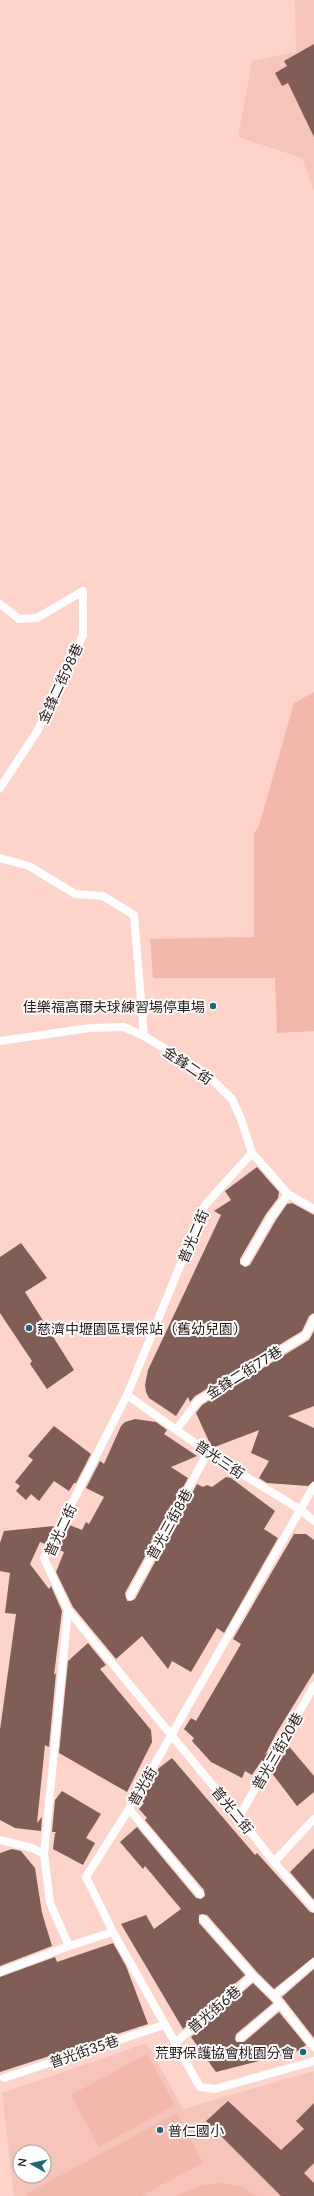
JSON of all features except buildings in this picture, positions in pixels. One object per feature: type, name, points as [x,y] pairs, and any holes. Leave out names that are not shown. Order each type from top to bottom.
[{"type":"lane","name":"金鋒二街98巷","points":[[0,604],[19,619],[37,618],[84,591],[83,635],[38,730],[0,788]]},
{"type":"lane","points":[[0,858],[29,866],[75,894],[103,896],[134,915],[144,1036]]},
{"type":"lane","name":"金鋒二街","points":[[0,1041],[90,1028],[124,1027],[144,1036],[204,1072],[232,1099],[241,1118],[252,1153],[288,1194],[314,1209]]},
{"type":"lane","name":"普光二街","points":[[252,1153],[205,1205],[127,1395],[44,1558],[68,1610],[172,1734],[274,1862],[314,1908]]},
{"type":"lane","points":[[245,1262],[271,1217],[288,1194]]},
{"type":"lane","name":"金鋒二街77巷","points":[[176,1430],[198,1401],[306,1335],[314,1318]]},
{"type":"lane","name":"普光三街","points":[[127,1395],[208,1452],[301,1510],[314,1521]]},
{"type":"lane","name":"普光三街8巷","points":[[130,1596],[208,1452]]},
{"type":"lane","name":"普光街","points":[[314,1486],[129,1809],[86,1877],[113,1932],[200,2087],[215,2089],[314,2061]]},
{"type":"lane","points":[[68,1610],[44,1854],[50,1903],[69,1946]]},
{"type":"lane","name":"普光三街20巷","points":[[239,1817],[314,1686]]},
{"type":"lane","points":[[129,1809],[200,1894]]},
{"type":"lane","points":[[274,1862],[314,1819]]},
{"type":"lane","points":[[0,1840],[32,1848],[44,1854]]},
{"type":"lane","points":[[203,1919],[253,1976],[274,1996],[314,2047]]},
{"type":"lane","points":[[0,1972],[69,1946],[113,1932]]},
{"type":"lane","points":[[274,1996],[314,1962]]},
{"type":"lane","name":"普光街6巷","points":[[175,2042],[253,1976]]},
{"type":"lane","points":[[240,2038],[280,2004]]},
{"type":"lane","name":"普光街35巷","points":[[4,2078],[164,2025]]},
{"type":"shaded area","points":[[295,0],[314,0],[314,192],[302,158],[238,137],[252,61],[296,52]]},
{"type":"shaded area","points":[[314,692],[314,1031],[277,1033],[275,978],[153,978],[150,939],[254,937],[254,833],[259,826],[294,703]]},
{"type":"shaded area","name":"普仁國小","points":[[147,2043],[183,2109],[314,2071],[314,2196],[14,2196],[13,2184],[52,2184],[52,2144],[12,2144],[12,2179],[2,2093]]},
{"type":"shaded area","points":[[147,2054],[175,2105],[99,2147],[71,2095]]},
{"type":"shaded area","points":[[177,2113],[203,2163],[141,2196],[27,2196],[26,2194],[45,2184],[52,2184],[52,2180]]},
{"type":"shaded area","points":[[220,2183],[240,2186],[258,2196],[176,2196],[202,2185]]},
{"type":"place","name":"佳樂福高爾夫球練習場停車場","points":[[213,1006]]},
{"type":"place","name":"慈濟中壢園區環保站（舊幼兒園）","points":[[29,1328]]},
{"type":"place","name":"荒野保護協會桃園分會","points":[[303,2052]]},
{"type":"place","name":"普仁國小","points":[[160,2130]]}]
